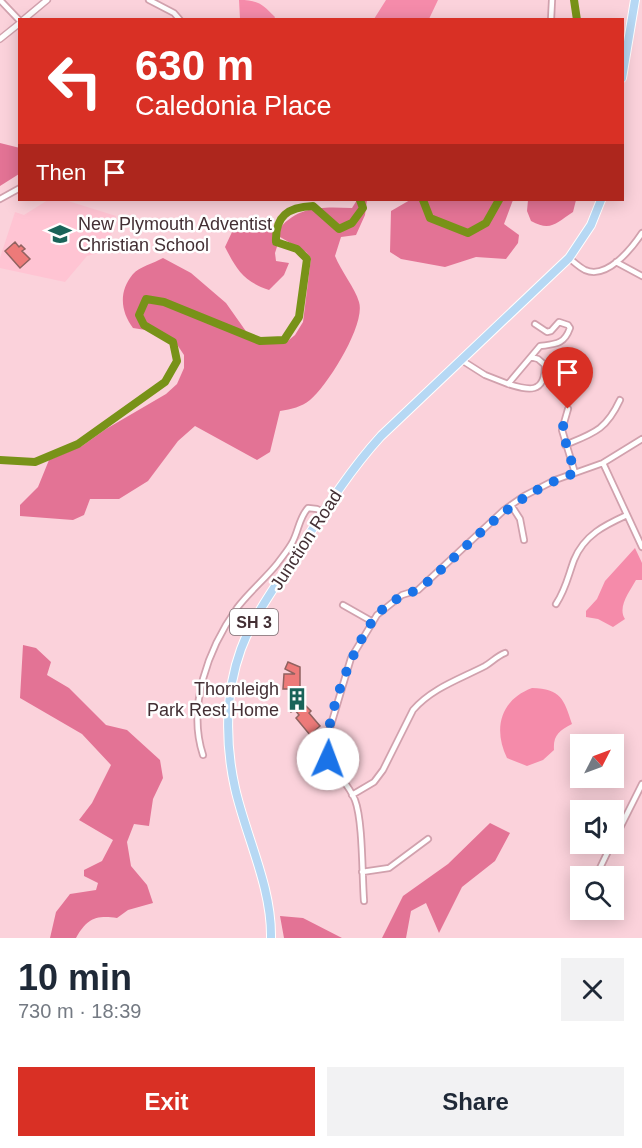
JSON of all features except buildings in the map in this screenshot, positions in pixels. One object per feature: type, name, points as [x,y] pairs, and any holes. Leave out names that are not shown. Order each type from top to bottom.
[{"type":"highway","points":[[624,66],[635,0]]},
{"type":"highway","name":"SH 3","points":[[569,258],[582,242],[601,201]]},
{"type":"highway","name":"Junction Road","points":[[271,938],[267,897],[235,787],[227,717],[232,683],[241,649],[256,618],[358,461],[381,436],[463,361],[569,258]]},
{"type":"street","points":[[0,0],[18,18]]},
{"type":"street","points":[[25,18],[47,0]]},
{"type":"street","points":[[149,0],[174,13],[178,18]]},
{"type":"street","points":[[551,18],[552,0]]},
{"type":"street","points":[[0,39],[18,24]]},
{"type":"street","points":[[0,199],[18,189]]},
{"type":"street","points":[[569,258],[586,271],[600,270],[616,262],[642,233]]},
{"type":"street","points":[[616,262],[642,276]]},
{"type":"street","points":[[508,384],[540,346],[557,345],[562,342],[570,328],[562,321],[547,332],[535,324]]},
{"type":"street","points":[[463,361],[485,375],[530,391],[536,389],[543,378],[544,365],[538,359],[531,357]]},
{"type":"street","points":[[565,445],[597,432],[606,425],[620,400]]},
{"type":"street","points":[[568,409],[562,430],[575,473]]},
{"type":"street","points":[[364,901],[358,815],[352,795],[331,768],[326,750],[327,738],[351,658],[373,622],[391,603],[418,590],[511,505],[545,484],[603,463],[642,439]]},
{"type":"street","points":[[603,463],[642,547]]},
{"type":"street","points":[[511,505],[520,519],[524,540]]},
{"type":"street","points":[[202,755],[196,729],[200,689],[223,631],[238,608],[277,564],[293,541],[302,514],[308,508],[317,508],[323,513]]},
{"type":"street","points":[[556,604],[564,592],[573,561],[584,542],[601,528],[627,515]]},
{"type":"street","points":[[343,605],[373,622]]},
{"type":"street","points":[[352,795],[374,782],[383,770],[413,710],[419,703],[429,694],[505,653]]},
{"type":"street","points":[[624,820],[642,784]]},
{"type":"street","points":[[362,872],[389,868],[428,839]]},
{"type":"shaded area","points":[[239,0],[259,4],[275,17],[274,18],[240,18]]},
{"type":"shaded area","points":[[386,0],[438,0],[429,18],[375,18]]},
{"type":"shaded area","points":[[0,143],[18,148],[18,175],[0,186]]},
{"type":"shaded area","name":"New Plymouth Adventist Christian School","points":[[46,201],[68,201],[116,216],[107,251],[87,256],[65,282],[0,268],[0,258],[15,212],[24,215]]},
{"type":"shaded area","points":[[356,201],[367,201],[365,215],[356,235],[341,237],[335,256],[359,302],[360,312],[357,324],[344,354],[318,392],[303,404],[280,411],[270,452],[257,460],[195,426],[178,441],[148,481],[119,499],[90,499],[84,515],[73,520],[20,516],[20,505],[38,487],[49,460],[82,446],[106,429],[166,394],[177,384],[184,368],[184,355],[176,343],[158,332],[133,328],[126,315],[123,295],[133,274],[163,258],[191,273],[226,303],[250,337],[268,343],[284,344],[295,335],[303,322],[311,258],[306,252],[280,237],[275,253],[276,261],[289,263],[284,275],[269,290],[247,279],[233,262],[225,247],[232,232],[248,223],[280,228],[295,215],[313,209],[352,208]]},
{"type":"shaded area","points":[[408,201],[513,201],[504,224],[519,235],[518,243],[506,259],[476,257],[445,267],[401,259],[390,252],[391,211]]},
{"type":"shaded area","points":[[528,201],[576,201],[573,212],[558,223],[549,226],[531,221],[527,211]]},
{"type":"shaded area","points":[[635,548],[642,563],[642,580],[636,580],[625,599],[622,609],[625,619],[613,627],[598,619],[586,617],[586,611],[597,599],[605,581]]},
{"type":"shaded area","points":[[23,645],[36,648],[51,662],[47,675],[69,688],[106,725],[127,730],[160,760],[163,778],[153,799],[149,826],[134,824],[127,842],[131,866],[147,885],[153,903],[128,910],[117,918],[103,917],[92,920],[84,926],[76,938],[50,938],[56,912],[70,894],[96,890],[98,883],[84,876],[84,870],[102,861],[113,840],[79,820],[92,803],[111,765],[82,734],[20,698]]},
{"type":"shaded area","points":[[532,688],[549,691],[560,697],[572,724],[558,734],[554,750],[543,760],[527,766],[507,758],[500,737],[500,726],[506,708],[521,693]]},
{"type":"shaded area","points":[[490,823],[510,833],[495,861],[462,887],[439,933],[426,903],[411,911],[406,938],[382,938],[403,896],[448,864]]},
{"type":"shaded area","points":[[280,916],[303,918],[342,938],[284,938]]},
{"type":"waterway","points":[[574,0],[577,18]]},
{"type":"waterway","points":[[0,460],[35,462],[78,444],[165,382],[177,361],[173,342],[144,325],[139,315],[146,299],[164,302],[260,341],[284,340],[299,317],[307,259],[297,249],[276,242],[276,233],[281,219],[297,208],[313,206],[339,229],[352,223],[363,208],[360,201]]},
{"type":"waterway","points":[[423,201],[430,218],[468,233],[486,223],[498,201]]},
{"type":"place","name":"New Plymouth Adventist Christian School","points":[[60,234]]},
{"type":"place","name":"Thornleigh Park Rest Home","points":[[297,699]]},
{"type":"route","points":[[328,759],[327,738],[351,658],[377,615],[402,595],[418,590],[504,510],[545,484],[575,473],[562,430],[568,409]]}]
